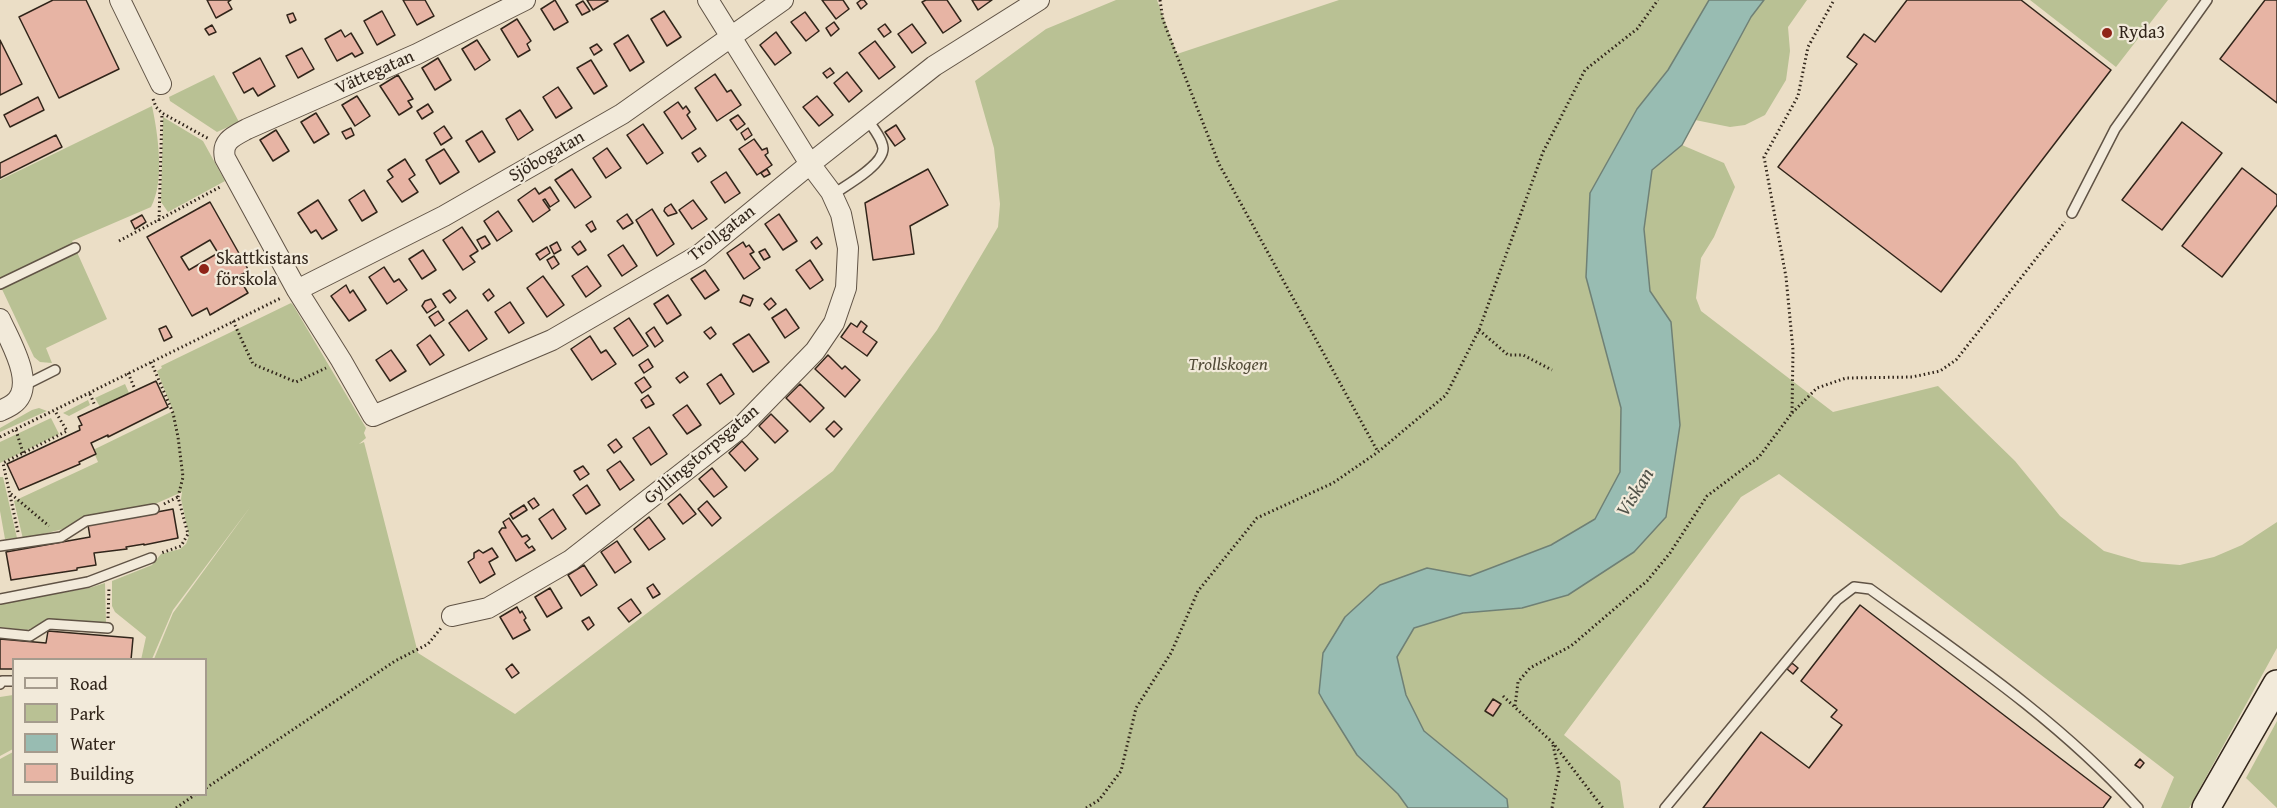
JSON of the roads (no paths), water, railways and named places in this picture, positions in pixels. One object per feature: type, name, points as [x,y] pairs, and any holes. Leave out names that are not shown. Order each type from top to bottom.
[{"type":"street","name":"Vättegatan","points":[[297,290],[225,158],[223,151],[225,145],[247,129],[417,54],[525,0]]},
{"type":"street","name":"Gyllingstorpsgatan","points":[[452,616],[488,608],[571,560],[740,428],[815,351],[834,323],[846,288],[848,248],[842,214],[708,0]]},
{"type":"street","name":"Sjöbogatan","points":[[297,290],[444,216],[612,120],[783,0]]},
{"type":"street","name":"Trollgatan","points":[[297,290],[373,416],[552,340],[699,255],[934,66],[1040,0]]},
{"type":"street","points":[[127,2],[161,84]]},
{"type":"street","points":[[0,320],[22,372],[21,394],[7,407]]},
{"type":"street","points":[[2206,808],[2277,684]]},
{"type":"lane","points":[[2072,213],[2115,129],[2207,0]]},
{"type":"lane","points":[[832,195],[878,163],[883,152],[879,136],[867,119]]},
{"type":"lane","points":[[0,284],[75,248]]},
{"type":"lane","points":[[23,386],[55,370]]},
{"type":"lane","points":[[0,546],[62,537],[86,521],[154,509]]},
{"type":"lane","points":[[0,599],[88,582],[156,556]]},
{"type":"lane","points":[[1665,808],[1837,600],[1854,587],[1870,589],[2022,700],[2097,764],[2138,808]]},
{"type":"lane","points":[[0,633],[30,636],[49,624],[108,628]]},
{"type":"water","name":"Viskan","points":[[1709,0],[1764,0],[1751,17],[1682,145],[1652,170],[1644,229],[1650,291],[1671,322],[1680,425],[1666,517],[1634,552],[1568,595],[1522,608],[1463,613],[1414,628],[1397,657],[1406,695],[1424,731],[1507,799],[1508,808],[1408,808],[1398,794],[1357,755],[1319,693],[1323,653],[1345,617],[1380,585],[1427,568],[1470,576],[1551,545],[1595,519],[1620,472],[1621,408],[1586,277],[1590,193],[1637,109],[1668,70]]},
{"type":"place","name":"Ryda3","points":[[2107,33]]},
{"type":"place","name":"Skattkistans förskola","points":[[204,269]]},
{"type":"park label","name":"Trollskogen","points":[[1228,365]]}]
